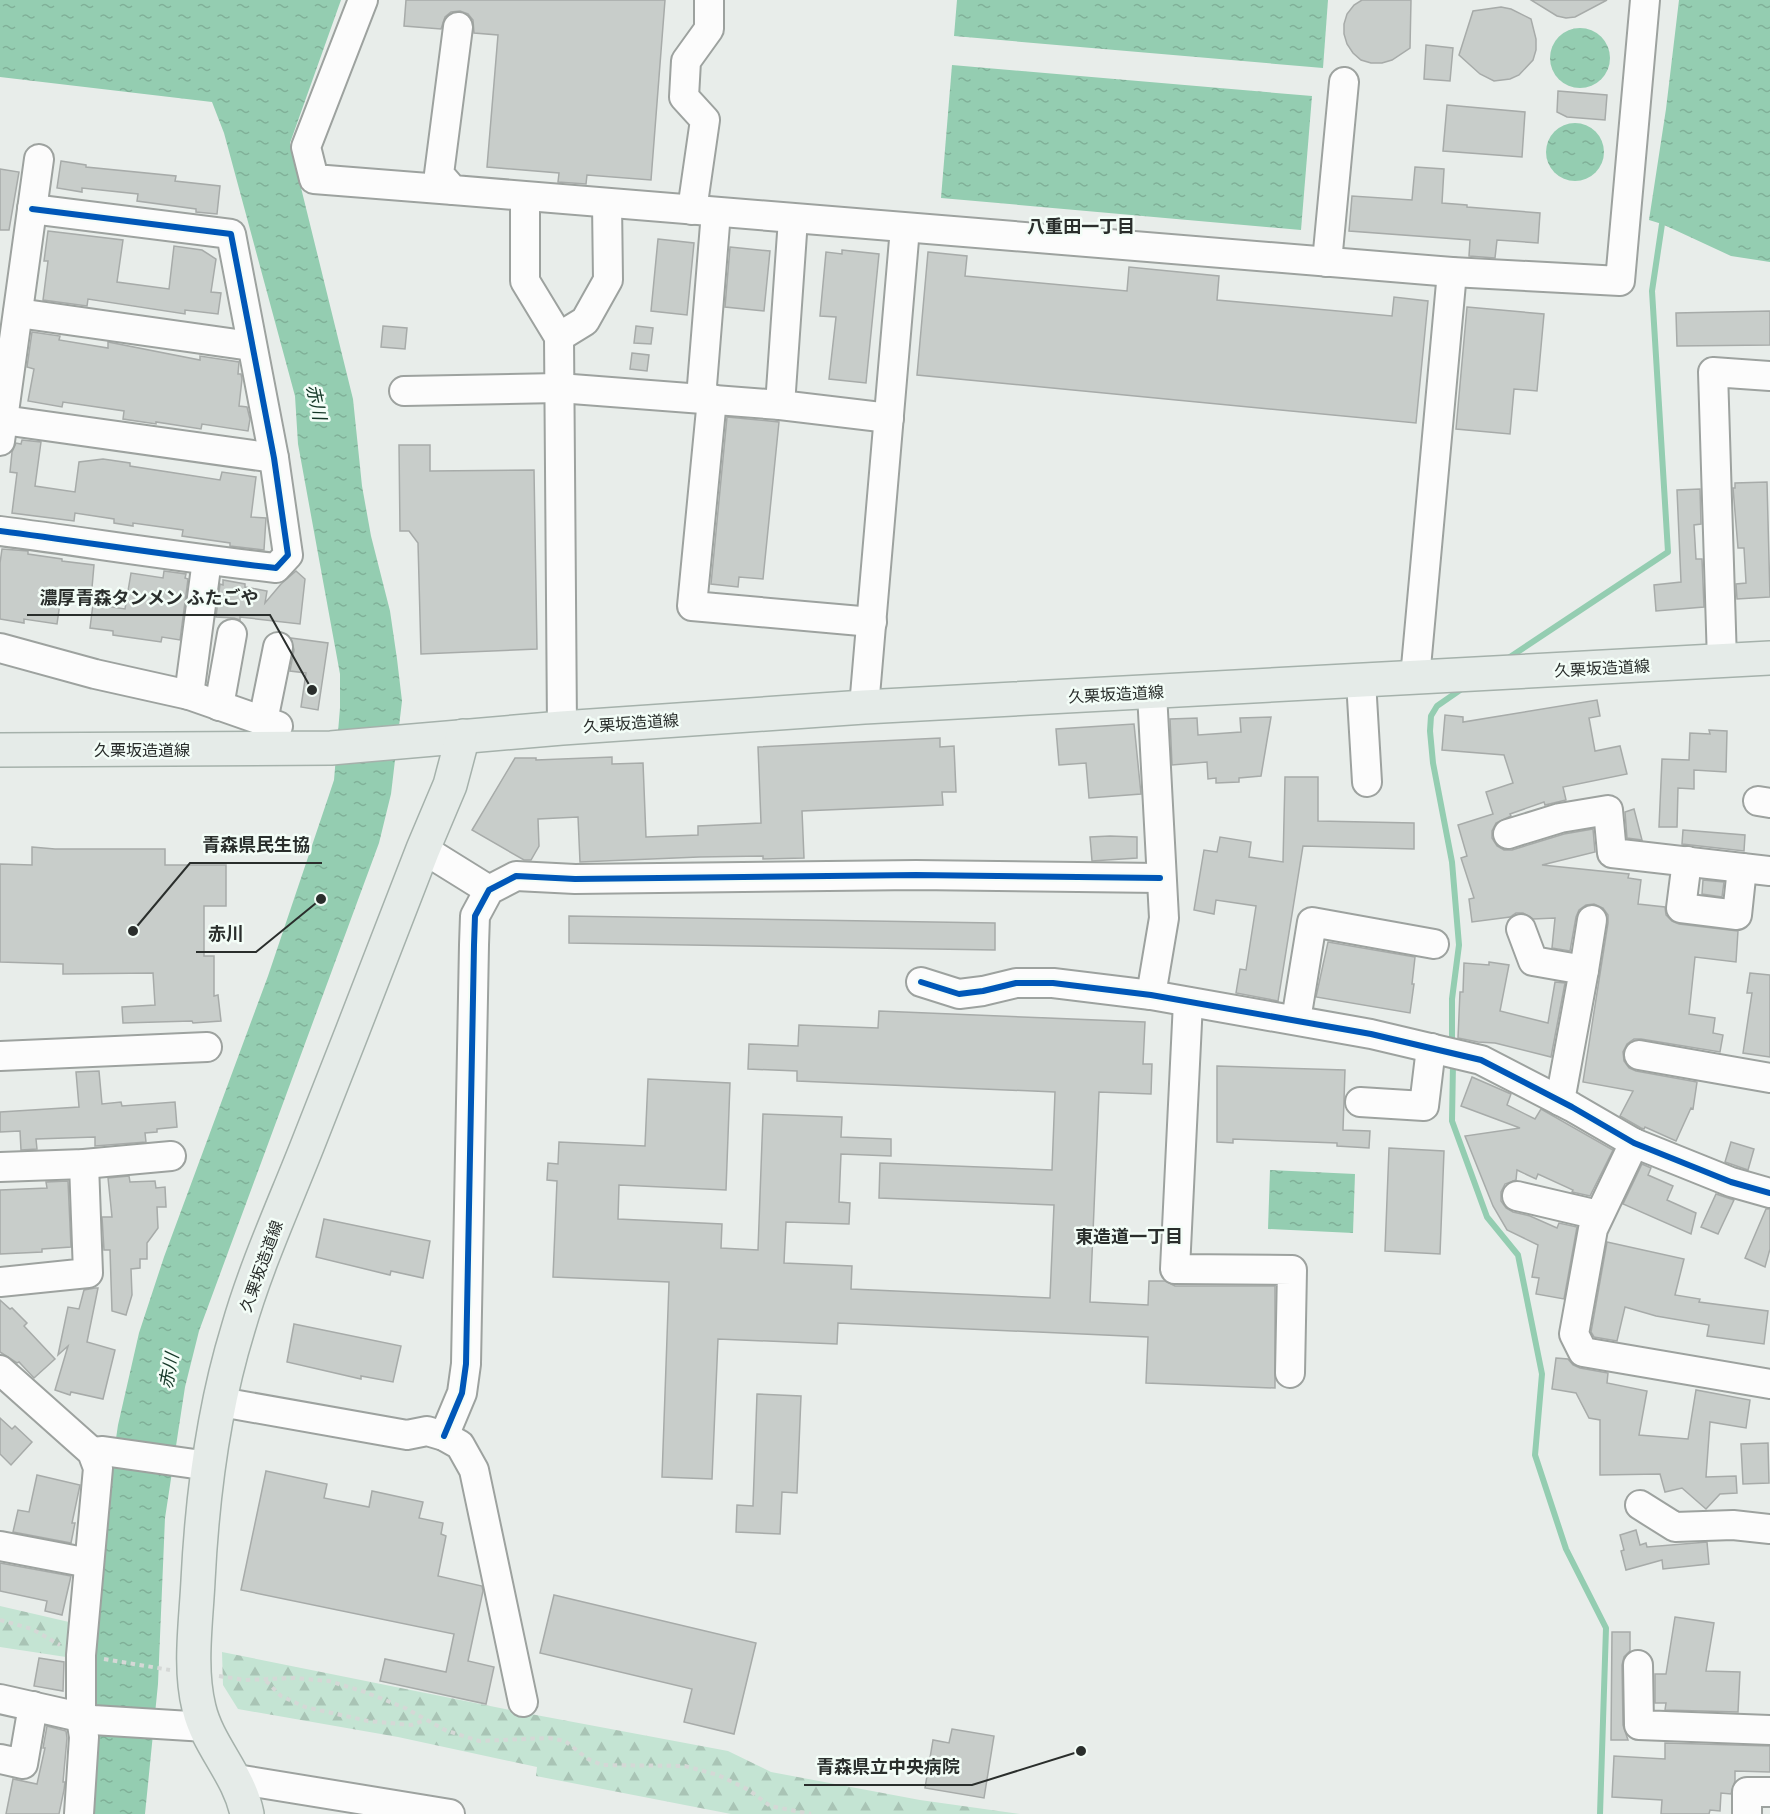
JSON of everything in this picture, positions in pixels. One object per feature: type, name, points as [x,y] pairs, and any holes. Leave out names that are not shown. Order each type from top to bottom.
[{"type":"main road","name":"久栗坂造道線","points":[[0,750],[331,748],[562,728],[864,707],[1770,658]]},
{"type":"main road","name":"久栗坂造道線","points":[[247,1814],[236,1779],[206,1727],[199,1708],[194,1664],[200,1546],[209,1466],[221,1402],[237,1330],[423,849],[450,785],[463,736]]},
{"type":"street","points":[[363,0],[306,147],[314,179],[1452,272],[1620,281],[1645,0]]},
{"type":"street","points":[[709,0],[709,29],[686,61],[684,97],[705,120],[706,399],[692,606],[872,622]]},
{"type":"street","points":[[453,190],[439,174],[458,27]]},
{"type":"street","points":[[1328,262],[1344,82]]},
{"type":"street","points":[[39,159],[1,431],[274,458]]},
{"type":"street","points":[[525,197],[525,281],[559,336],[562,728]]},
{"type":"street","points":[[559,336],[585,321],[608,280],[608,203]]},
{"type":"street","points":[[0,531],[276,568],[288,555],[274,458],[231,234],[32,209]]},
{"type":"street","points":[[780,405],[793,219]]},
{"type":"street","points":[[864,707],[905,228]]},
{"type":"street","points":[[1415,678],[1452,272]]},
{"type":"street","points":[[18,313],[251,345]]},
{"type":"street","points":[[1722,661],[1713,372],[1770,376]]},
{"type":"street","points":[[404,391],[559,388],[780,405],[889,418]]},
{"type":"street","points":[[189,695],[207,560]]},
{"type":"street","points":[[219,706],[232,634]]},
{"type":"street","points":[[0,648],[95,674],[189,695],[270,723],[278,647]]},
{"type":"street","points":[[1361,681],[1367,782]]},
{"type":"street","points":[[1151,995],[1164,918],[1160,878],[1152,693]]},
{"type":"street","points":[[1508,834],[1560,818],[1608,810],[1612,853],[1770,871]]},
{"type":"street","points":[[423,849],[489,890]]},
{"type":"street","points":[[1687,861],[1681,908],[1737,915],[1742,868]]},
{"type":"street","points":[[444,1436],[462,1393],[466,1364],[475,916],[489,890],[516,876],[575,879],[916,875],[1160,878]]},
{"type":"street","points":[[1560,1101],[1592,920]]},
{"type":"street","points":[[1296,1020],[1312,922],[1434,944]]},
{"type":"street","points":[[1521,929],[1533,961],[1584,969]]},
{"type":"street","points":[[921,982],[959,994],[1016,983],[1053,983],[1151,995],[1371,1034],[1481,1060],[1634,1143],[1731,1182],[1770,1193]]},
{"type":"street","points":[[1188,1002],[1174,1269],[1292,1270],[1290,1373]]},
{"type":"street","points":[[0,1056],[207,1047]]},
{"type":"street","points":[[1360,1102],[1424,1106],[1431,1048]]},
{"type":"street","points":[[1639,1055],[1770,1078]]},
{"type":"street","points":[[1634,1143],[1593,1229],[1574,1334],[1583,1352],[1770,1384]]},
{"type":"street","points":[[0,1167],[84,1164],[171,1156]]},
{"type":"street","points":[[0,1282],[88,1273],[84,1164]]},
{"type":"street","points":[[1517,1196],[1598,1215]]},
{"type":"street","points":[[0,1370],[98,1451],[209,1466]]},
{"type":"street","points":[[221,1402],[407,1435],[427,1431],[444,1436],[460,1445],[474,1470],[523,1702]]},
{"type":"street","points":[[79,1814],[87,1719],[86,1656],[89,1563],[98,1451]]},
{"type":"street","points":[[1640,1504],[1675,1527],[1733,1525],[1770,1528]]},
{"type":"street","points":[[0,1546],[89,1563]]},
{"type":"street","points":[[1638,1665],[1639,1725],[1770,1730]]},
{"type":"street","points":[[0,1699],[87,1719],[206,1727]]},
{"type":"street","points":[[0,1759],[23,1764],[33,1706]]},
{"type":"street","points":[[236,1779],[353,1806],[450,1814]]},
{"type":"street","points":[[1747,1814],[1747,1792],[1770,1792]]},
{"type":"path","points":[[0,1620],[32,1629],[70,1652],[164,1669]]},
{"type":"path","points":[[214,1675],[266,1680],[294,1678],[329,1681],[365,1692],[405,1708],[445,1730],[479,1741],[549,1738],[565,1741],[588,1759],[602,1765],[686,1766],[718,1775],[749,1790],[770,1806],[811,1814]]},
{"type":"path","points":[[266,1680],[281,1696],[305,1707],[368,1721],[411,1725],[426,1720]]},
{"type":"green space","points":[[0,1606],[69,1622],[66,1657],[0,1647]]},
{"type":"green space","points":[[222,1652],[728,1751],[771,1772],[920,1800],[1020,1814],[731,1814],[536,1776],[537,1767],[398,1737],[238,1709],[223,1685]]},
{"type":"water","points":[[0,0],[341,0],[290,143],[353,399],[362,486],[371,536],[390,611],[402,701],[391,794],[379,843],[199,1331],[185,1387],[165,1518],[158,1684],[145,1814],[87,1814],[95,1731],[96,1649],[105,1514],[118,1425],[139,1333],[164,1257],[268,976],[334,780],[340,708],[340,674],[298,444],[295,396],[224,133],[212,102],[0,77]]},
{"type":"water","points":[[957,0],[1328,0],[1323,68],[954,36]]},
{"type":"water","points":[[1679,0],[1770,0],[1770,262],[1731,256],[1649,220],[1666,109]]},
{"type":"water","points":[[1574,28],[1586,28],[1597,33],[1605,41],[1610,58],[1608,70],[1597,83],[1586,88],[1574,88],[1563,83],[1555,75],[1550,64],[1550,52],[1555,41],[1563,33]]},
{"type":"water","points":[[952,65],[1312,96],[1301,230],[941,198]]},
{"type":"water","points":[[1575,123],[1586,125],[1599,136],[1604,152],[1602,163],[1591,176],[1575,181],[1564,179],[1551,168],[1546,152],[1548,141],[1559,128]]},
{"type":"water","points":[[1270,1170],[1355,1174],[1353,1233],[1268,1229]]},
{"type":"building","points":[[406,0],[665,0],[651,180],[587,175],[586,184],[558,182],[559,173],[487,167],[498,35],[474,33],[473,20],[468,14],[460,11],[451,12],[445,17],[441,29],[404,26]]},
{"type":"building","points":[[1362,0],[1411,0],[1410,48],[1392,60],[1382,63],[1361,60],[1353,53],[1347,44],[1344,24],[1347,14],[1354,5]]},
{"type":"building","points":[[1531,0],[1607,0],[1575,17],[1566,18],[1557,16]]},
{"type":"building","points":[[1501,7],[1511,9],[1531,19],[1536,50],[1533,60],[1519,75],[1494,81],[1480,74],[1459,55],[1473,11]]},
{"type":"building","points":[[1426,45],[1453,48],[1450,81],[1424,79]]},
{"type":"building","points":[[1558,91],[1607,95],[1605,120],[1567,117],[1557,112]]},
{"type":"building","points":[[1447,105],[1525,112],[1522,157],[1443,151]]},
{"type":"building","points":[[61,161],[86,165],[86,167],[176,176],[175,181],[220,186],[217,214],[137,201],[138,194],[82,188],[82,192],[57,188]]},
{"type":"building","points":[[1415,167],[1444,169],[1442,203],[1540,213],[1538,243],[1497,240],[1495,258],[1469,256],[1470,240],[1349,231],[1352,196],[1412,200]]},
{"type":"building","points":[[0,169],[19,172],[9,230],[0,230]]},
{"type":"building","points":[[48,231],[123,240],[117,282],[169,289],[174,246],[202,250],[216,259],[211,292],[221,293],[218,314],[185,310],[185,314],[88,299],[87,306],[43,300],[48,261],[44,261]]},
{"type":"building","points":[[658,239],[694,243],[687,315],[651,311]]},
{"type":"building","points":[[730,247],[770,251],[764,311],[725,307]]},
{"type":"building","points":[[842,250],[879,254],[866,383],[829,379],[836,317],[820,316],[826,252],[842,254]]},
{"type":"building","points":[[928,252],[967,256],[965,276],[1127,291],[1129,267],[1219,276],[1217,300],[1392,316],[1394,297],[1428,301],[1416,423],[917,375]]},
{"type":"building","points":[[1467,307],[1544,314],[1537,391],[1514,389],[1510,434],[1456,429]]},
{"type":"building","points":[[1770,311],[1770,345],[1677,346],[1676,313]]},
{"type":"building","points":[[383,326],[407,328],[405,349],[381,347]]},
{"type":"building","points":[[636,326],[653,328],[651,344],[634,343]]},
{"type":"building","points":[[32,332],[60,336],[59,340],[108,348],[108,342],[200,360],[200,356],[239,362],[238,374],[241,374],[242,379],[239,406],[247,407],[250,419],[248,431],[202,424],[201,429],[156,422],[156,424],[123,419],[124,411],[63,402],[62,407],[28,401],[34,369],[27,367]]},
{"type":"building","points":[[632,353],[649,355],[647,371],[630,369]]},
{"type":"building","points":[[727,417],[779,422],[763,579],[739,577],[738,587],[711,584]]},
{"type":"building","points":[[22,440],[41,442],[35,486],[75,492],[79,462],[103,459],[130,463],[130,466],[220,480],[222,472],[256,477],[251,517],[266,518],[264,550],[182,536],[183,530],[133,523],[133,526],[114,523],[114,519],[75,513],[74,521],[12,513],[17,473],[10,472],[12,452],[16,443],[21,444]]},
{"type":"building","points":[[399,445],[430,445],[430,471],[534,470],[537,649],[421,654],[418,543],[409,531],[400,531]]},
{"type":"building","points":[[1767,482],[1770,597],[1737,599],[1736,584],[1746,583],[1744,548],[1738,548],[1733,488],[1735,488],[1735,483]]},
{"type":"building","points":[[1700,489],[1701,524],[1694,525],[1696,559],[1702,559],[1704,607],[1656,611],[1654,585],[1681,582],[1677,490]]},
{"type":"building","points":[[2,549],[28,551],[28,554],[94,565],[91,599],[61,596],[57,624],[24,619],[24,623],[0,619]]},
{"type":"building","points":[[164,571],[186,574],[185,578],[188,579],[180,640],[162,637],[161,642],[113,635],[113,631],[90,628],[93,604],[125,609],[131,573],[163,578]]},
{"type":"building","points":[[296,571],[305,579],[300,624],[240,617],[240,620],[216,617],[220,584],[223,585],[223,580],[267,591],[265,603]]},
{"type":"building","points":[[291,638],[328,643],[318,710],[301,707],[306,673],[290,671],[294,650]]},
{"type":"building","points":[[1597,700],[1600,716],[1589,718],[1595,751],[1620,746],[1627,774],[1563,787],[1566,800],[1545,805],[1544,802],[1510,814],[1511,816],[1496,823],[1492,831],[1492,838],[1497,846],[1504,850],[1512,850],[1564,834],[1593,829],[1595,852],[1542,865],[1629,874],[1628,878],[1641,880],[1638,904],[1665,907],[1666,915],[1679,924],[1738,931],[1736,962],[1695,957],[1689,1014],[1715,1018],[1713,1033],[1723,1035],[1720,1052],[1634,1039],[1627,1044],[1623,1052],[1624,1061],[1629,1068],[1636,1071],[1697,1082],[1693,1109],[1691,1108],[1676,1141],[1645,1127],[1641,1128],[1620,1116],[1633,1091],[1583,1082],[1608,923],[1608,915],[1603,908],[1594,904],[1586,905],[1579,910],[1570,951],[1552,948],[1555,918],[1533,919],[1523,913],[1516,913],[1510,917],[1472,922],[1469,899],[1474,898],[1461,858],[1467,856],[1458,825],[1493,814],[1486,792],[1513,783],[1504,755],[1442,750],[1445,715],[1463,717],[1463,722]]},
{"type":"building","points":[[1271,717],[1261,776],[1239,778],[1239,782],[1216,783],[1216,778],[1208,779],[1207,762],[1172,765],[1170,719],[1197,718],[1198,735],[1241,732],[1240,718]]},
{"type":"building","points":[[1134,724],[1141,794],[1089,798],[1086,763],[1059,765],[1056,729]]},
{"type":"building","points":[[1709,730],[1727,731],[1726,772],[1694,770],[1694,789],[1678,788],[1677,827],[1659,827],[1662,759],[1689,760],[1690,733],[1710,734]]},
{"type":"building","points":[[940,738],[940,747],[954,746],[956,792],[942,792],[943,805],[802,811],[804,858],[699,857],[580,862],[578,817],[538,819],[539,846],[531,860],[524,860],[472,830],[515,758],[536,758],[536,760],[612,757],[612,764],[643,763],[646,837],[698,835],[698,826],[761,823],[758,747]]},
{"type":"building","points":[[1285,777],[1318,777],[1318,821],[1414,823],[1414,849],[1303,846],[1278,1001],[1236,993],[1240,969],[1246,970],[1256,906],[1216,900],[1214,914],[1194,910],[1204,850],[1217,852],[1220,837],[1251,842],[1249,857],[1283,862]]},
{"type":"building","points":[[1634,809],[1642,840],[1627,838],[1625,812]]},
{"type":"building","points":[[1683,830],[1745,835],[1744,851],[1682,844]]},
{"type":"building","points":[[1090,837],[1137,837],[1137,858],[1092,861]]},
{"type":"building","points":[[32,847],[165,849],[165,865],[226,865],[226,906],[204,906],[204,956],[214,956],[214,996],[218,995],[221,1021],[123,1023],[122,1007],[155,1005],[153,973],[63,974],[63,964],[0,962],[0,864],[32,865]]},
{"type":"building","points":[[1703,880],[1724,882],[1722,897],[1702,894]]},
{"type":"building","points":[[569,916],[995,923],[995,950],[569,943]]},
{"type":"building","points":[[1328,942],[1415,957],[1410,1013],[1316,997]]},
{"type":"building","points":[[1489,962],[1509,965],[1500,1011],[1548,1023],[1555,982],[1565,983],[1551,1057],[1495,1043],[1458,1038],[1464,963],[1489,965]]},
{"type":"building","points":[[1750,973],[1770,975],[1770,1057],[1743,1053],[1752,993],[1747,993]]},
{"type":"building","points":[[879,1011],[1145,1022],[1143,1064],[1152,1064],[1151,1094],[1099,1092],[1090,1302],[1148,1305],[1149,1281],[1165,1281],[1175,1286],[1275,1286],[1275,1388],[1146,1383],[1148,1337],[838,1323],[837,1344],[718,1339],[712,1479],[662,1477],[669,1282],[553,1277],[557,1181],[547,1180],[548,1163],[558,1164],[559,1142],[645,1146],[648,1079],[730,1083],[726,1190],[619,1185],[618,1219],[722,1224],[721,1248],[758,1250],[763,1114],[842,1117],[841,1137],[891,1139],[891,1156],[841,1154],[839,1202],[850,1203],[849,1224],[786,1222],[784,1263],[852,1266],[851,1289],[1050,1298],[1054,1205],[879,1198],[880,1163],[1052,1170],[1055,1092],[797,1081],[797,1071],[748,1069],[749,1044],[798,1046],[799,1025],[878,1028]]},
{"type":"building","points":[[1217,1066],[1345,1070],[1343,1130],[1370,1131],[1369,1148],[1337,1146],[1337,1143],[1233,1139],[1233,1143],[1217,1142]]},
{"type":"building","points":[[99,1071],[102,1104],[121,1102],[122,1106],[175,1102],[177,1127],[145,1133],[146,1142],[95,1146],[95,1137],[36,1139],[37,1149],[21,1150],[20,1131],[0,1132],[0,1112],[79,1107],[76,1072]]},
{"type":"building","points":[[1472,1077],[1511,1094],[1507,1105],[1535,1119],[1541,1109],[1613,1150],[1590,1196],[1572,1192],[1573,1190],[1538,1174],[1536,1179],[1517,1170],[1516,1180],[1505,1184],[1501,1192],[1501,1201],[1513,1212],[1530,1216],[1557,1228],[1559,1223],[1577,1227],[1564,1299],[1536,1294],[1539,1278],[1532,1277],[1538,1245],[1507,1230],[1493,1206],[1465,1136],[1520,1128],[1461,1106]]},
{"type":"building","points":[[1731,1142],[1754,1149],[1748,1170],[1725,1162]]},
{"type":"building","points":[[1389,1148],[1444,1151],[1440,1254],[1385,1251]]},
{"type":"building","points":[[1642,1164],[1651,1168],[1648,1175],[1673,1186],[1667,1200],[1696,1213],[1691,1234],[1623,1204]]},
{"type":"building","points":[[129,1176],[130,1182],[155,1181],[156,1188],[165,1187],[166,1207],[157,1207],[158,1228],[147,1243],[147,1259],[140,1259],[140,1268],[131,1269],[132,1295],[126,1315],[112,1311],[110,1250],[104,1250],[102,1217],[112,1217],[108,1178]]},
{"type":"building","points":[[68,1181],[71,1247],[42,1249],[42,1252],[0,1254],[0,1190],[47,1188],[46,1182]]},
{"type":"building","points":[[1716,1194],[1734,1200],[1718,1234],[1701,1227]]},
{"type":"building","points":[[1766,1209],[1770,1209],[1770,1249],[1765,1267],[1745,1258]]},
{"type":"building","points":[[324,1219],[430,1241],[423,1278],[391,1271],[390,1275],[316,1257]]},
{"type":"building","points":[[1607,1242],[1684,1259],[1675,1295],[1700,1299],[1699,1302],[1768,1311],[1764,1344],[1707,1336],[1709,1325],[1656,1316],[1625,1307],[1617,1341],[1594,1337],[1591,1332]]},
{"type":"building","points":[[98,1288],[87,1342],[115,1350],[103,1399],[71,1392],[70,1395],[55,1390],[68,1346],[58,1355],[68,1307],[79,1309],[84,1290]]},
{"type":"building","points":[[0,1300],[27,1323],[24,1326],[55,1359],[34,1378],[19,1362],[17,1363],[0,1352]]},
{"type":"building","points":[[294,1324],[401,1346],[393,1382],[361,1376],[361,1379],[287,1362]]},
{"type":"building","points":[[1556,1358],[1568,1359],[1580,1368],[1608,1373],[1607,1383],[1647,1391],[1639,1435],[1688,1439],[1696,1390],[1750,1400],[1746,1428],[1710,1422],[1706,1477],[1736,1476],[1737,1493],[1720,1494],[1706,1509],[1682,1488],[1665,1492],[1660,1474],[1600,1475],[1600,1420],[1589,1418],[1576,1393],[1552,1389]]},
{"type":"building","points":[[757,1394],[801,1396],[797,1493],[782,1492],[780,1534],[736,1532],[737,1505],[753,1506]]},
{"type":"building","points":[[0,1418],[12,1429],[15,1426],[32,1442],[11,1465],[0,1454]]},
{"type":"building","points":[[1768,1443],[1769,1483],[1743,1484],[1741,1444]]},
{"type":"building","points":[[266,1471],[327,1484],[324,1498],[369,1507],[372,1491],[423,1502],[419,1518],[443,1523],[441,1534],[446,1536],[438,1576],[482,1586],[483,1591],[468,1661],[494,1667],[486,1704],[380,1681],[385,1659],[446,1672],[454,1634],[241,1590]]},
{"type":"building","points":[[37,1475],[80,1485],[72,1523],[75,1523],[71,1543],[13,1532],[18,1510],[29,1512]]},
{"type":"building","points":[[1636,1530],[1640,1545],[1646,1543],[1647,1547],[1707,1542],[1709,1564],[1663,1569],[1662,1560],[1626,1570],[1620,1535]]},
{"type":"building","points":[[0,1563],[71,1576],[62,1615],[45,1611],[47,1601],[0,1591]]},
{"type":"building","points":[[554,1595],[756,1643],[734,1734],[684,1722],[692,1689],[540,1653]]},
{"type":"building","points":[[1675,1617],[1714,1623],[1706,1671],[1740,1672],[1738,1712],[1665,1710],[1666,1703],[1655,1703],[1655,1674],[1666,1674]]},
{"type":"building","points":[[1612,1632],[1630,1632],[1630,1651],[1624,1657],[1622,1665],[1623,1725],[1628,1740],[1611,1740]]},
{"type":"building","points":[[39,1658],[64,1662],[63,1691],[34,1686]]},
{"type":"building","points":[[47,1726],[66,1731],[67,1738],[63,1782],[65,1782],[59,1814],[6,1814],[13,1779],[37,1784]]},
{"type":"building","points":[[952,1729],[994,1736],[984,1798],[925,1788],[933,1740],[949,1743]]},
{"type":"building","points":[[1665,1743],[1770,1746],[1770,1772],[1735,1771],[1731,1794],[1721,1793],[1720,1811],[1710,1810],[1709,1814],[1661,1814],[1662,1800],[1612,1797],[1614,1756],[1665,1759]]},
{"type":"waterway","points":[[1507,659],[1668,552],[1652,291],[1662,224]]},
{"type":"waterway","points":[[1452,1044],[1452,999],[1459,945],[1452,862],[1433,763],[1430,731],[1431,716],[1437,706],[1463,688]]},
{"type":"waterway","points":[[1453,1063],[1452,1121],[1487,1217],[1518,1255],[1542,1374],[1535,1455],[1566,1549],[1606,1628],[1600,1814]]},
{"type":"cycle path","points":[[0,531],[276,568],[288,555],[274,458],[231,234],[32,209]]},
{"type":"cycle path","points":[[444,1436],[462,1393],[466,1364],[475,916],[489,890],[516,876],[575,879],[916,875],[1160,878]]},
{"type":"cycle path","points":[[921,982],[959,994],[1016,983],[1053,983],[1151,995],[1371,1034],[1481,1060],[1572,1107],[1634,1143],[1731,1182],[1770,1193]]},
{"type":"place","name":"濃厚青森タンメン ふたごや","points":[[312,690]]},
{"type":"place","name":"赤川","points":[[321,899]]},
{"type":"place","name":"青森県民生協","points":[[133,931]]},
{"type":"place","name":"青森県立中央病院","points":[[1081,1751]]},
{"type":"district","name":"八重田一丁目","points":[[1081,227]]},
{"type":"district","name":"東造道一丁目","points":[[1129,1237]]}]
